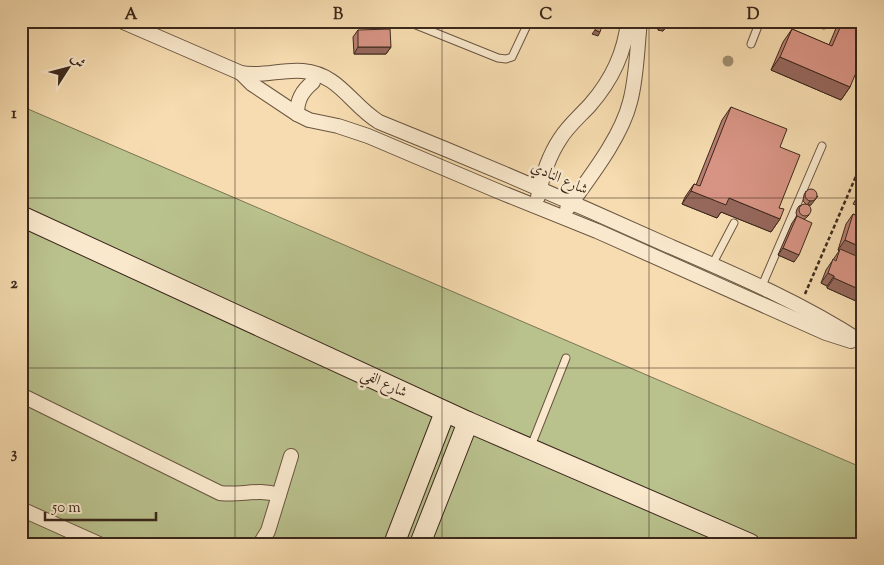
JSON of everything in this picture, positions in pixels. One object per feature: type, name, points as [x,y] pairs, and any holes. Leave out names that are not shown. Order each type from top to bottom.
[{"type":"street","name":"شارع النادي","points":[[121,21],[241,73],[253,75],[304,71],[317,74],[343,89],[369,116],[379,122],[571,202],[712,265],[800,306],[863,344]]},
{"type":"street","points":[[536,207],[545,168],[560,139],[599,94],[615,69],[625,40],[628,21]]},
{"type":"street","points":[[560,217],[610,146],[622,125],[630,103],[634,80],[640,21]]},
{"type":"street","name":"شارع النادي","points":[[241,73],[252,84],[309,120],[353,131],[597,231],[826,333],[863,344]]},
{"type":"street","points":[[265,74],[296,77],[313,82],[333,93],[368,121],[379,122]]},
{"type":"street","points":[[297,114],[299,99],[313,82]]},
{"type":"street","name":"شارع الفي","points":[[21,216],[445,412],[750,544]]},
{"type":"street","points":[[21,395],[220,493],[236,494],[260,491],[279,495]]},
{"type":"street","points":[[394,544],[445,412]]},
{"type":"street","points":[[420,544],[468,422]]},
{"type":"street","points":[[260,544],[268,531],[291,456]]},
{"type":"street","points":[[21,509],[99,544]]},
{"type":"lane","points":[[406,21],[498,58],[506,59],[512,57],[530,21]]},
{"type":"lane","points":[[751,44],[760,21]]},
{"type":"lane","points":[[813,21],[824,25],[830,21]]},
{"type":"lane","points":[[761,288],[822,146]]},
{"type":"lane","points":[[712,265],[734,223]]},
{"type":"lane","points":[[530,449],[566,358]]},
{"type":"path","points":[[800,306],[863,160]]},
{"type":"green space","points":[[21,106],[863,468],[863,544],[21,544]]},
{"type":"building","points":[[661,21],[667,21],[666,27],[660,26]]},
{"type":"building","points":[[843,21],[863,21],[863,56],[850,87],[780,57],[792,29],[832,46]]},
{"type":"building","points":[[596,25],[602,26],[600,32],[595,30]]},
{"type":"building","points":[[390,29],[391,47],[358,47],[358,30]]},
{"type":"building","points":[[731,107],[787,129],[780,147],[800,155],[779,208],[784,209],[780,219],[729,198],[726,205],[691,191],[694,184],[700,186]]},
{"type":"building","points":[[809,189],[813,189],[817,195],[813,201],[809,201],[805,197],[805,193]]},
{"type":"building","points":[[803,204],[807,204],[811,210],[807,216],[803,216],[799,212],[799,208]]},
{"type":"building","points":[[853,214],[859,217],[863,216],[863,248],[845,240]]},
{"type":"building","points":[[797,216],[812,223],[799,255],[783,248]]},
{"type":"building","points":[[840,249],[861,258],[860,261],[863,262],[863,291],[834,278],[834,276],[828,273],[833,259],[836,261]]}]
